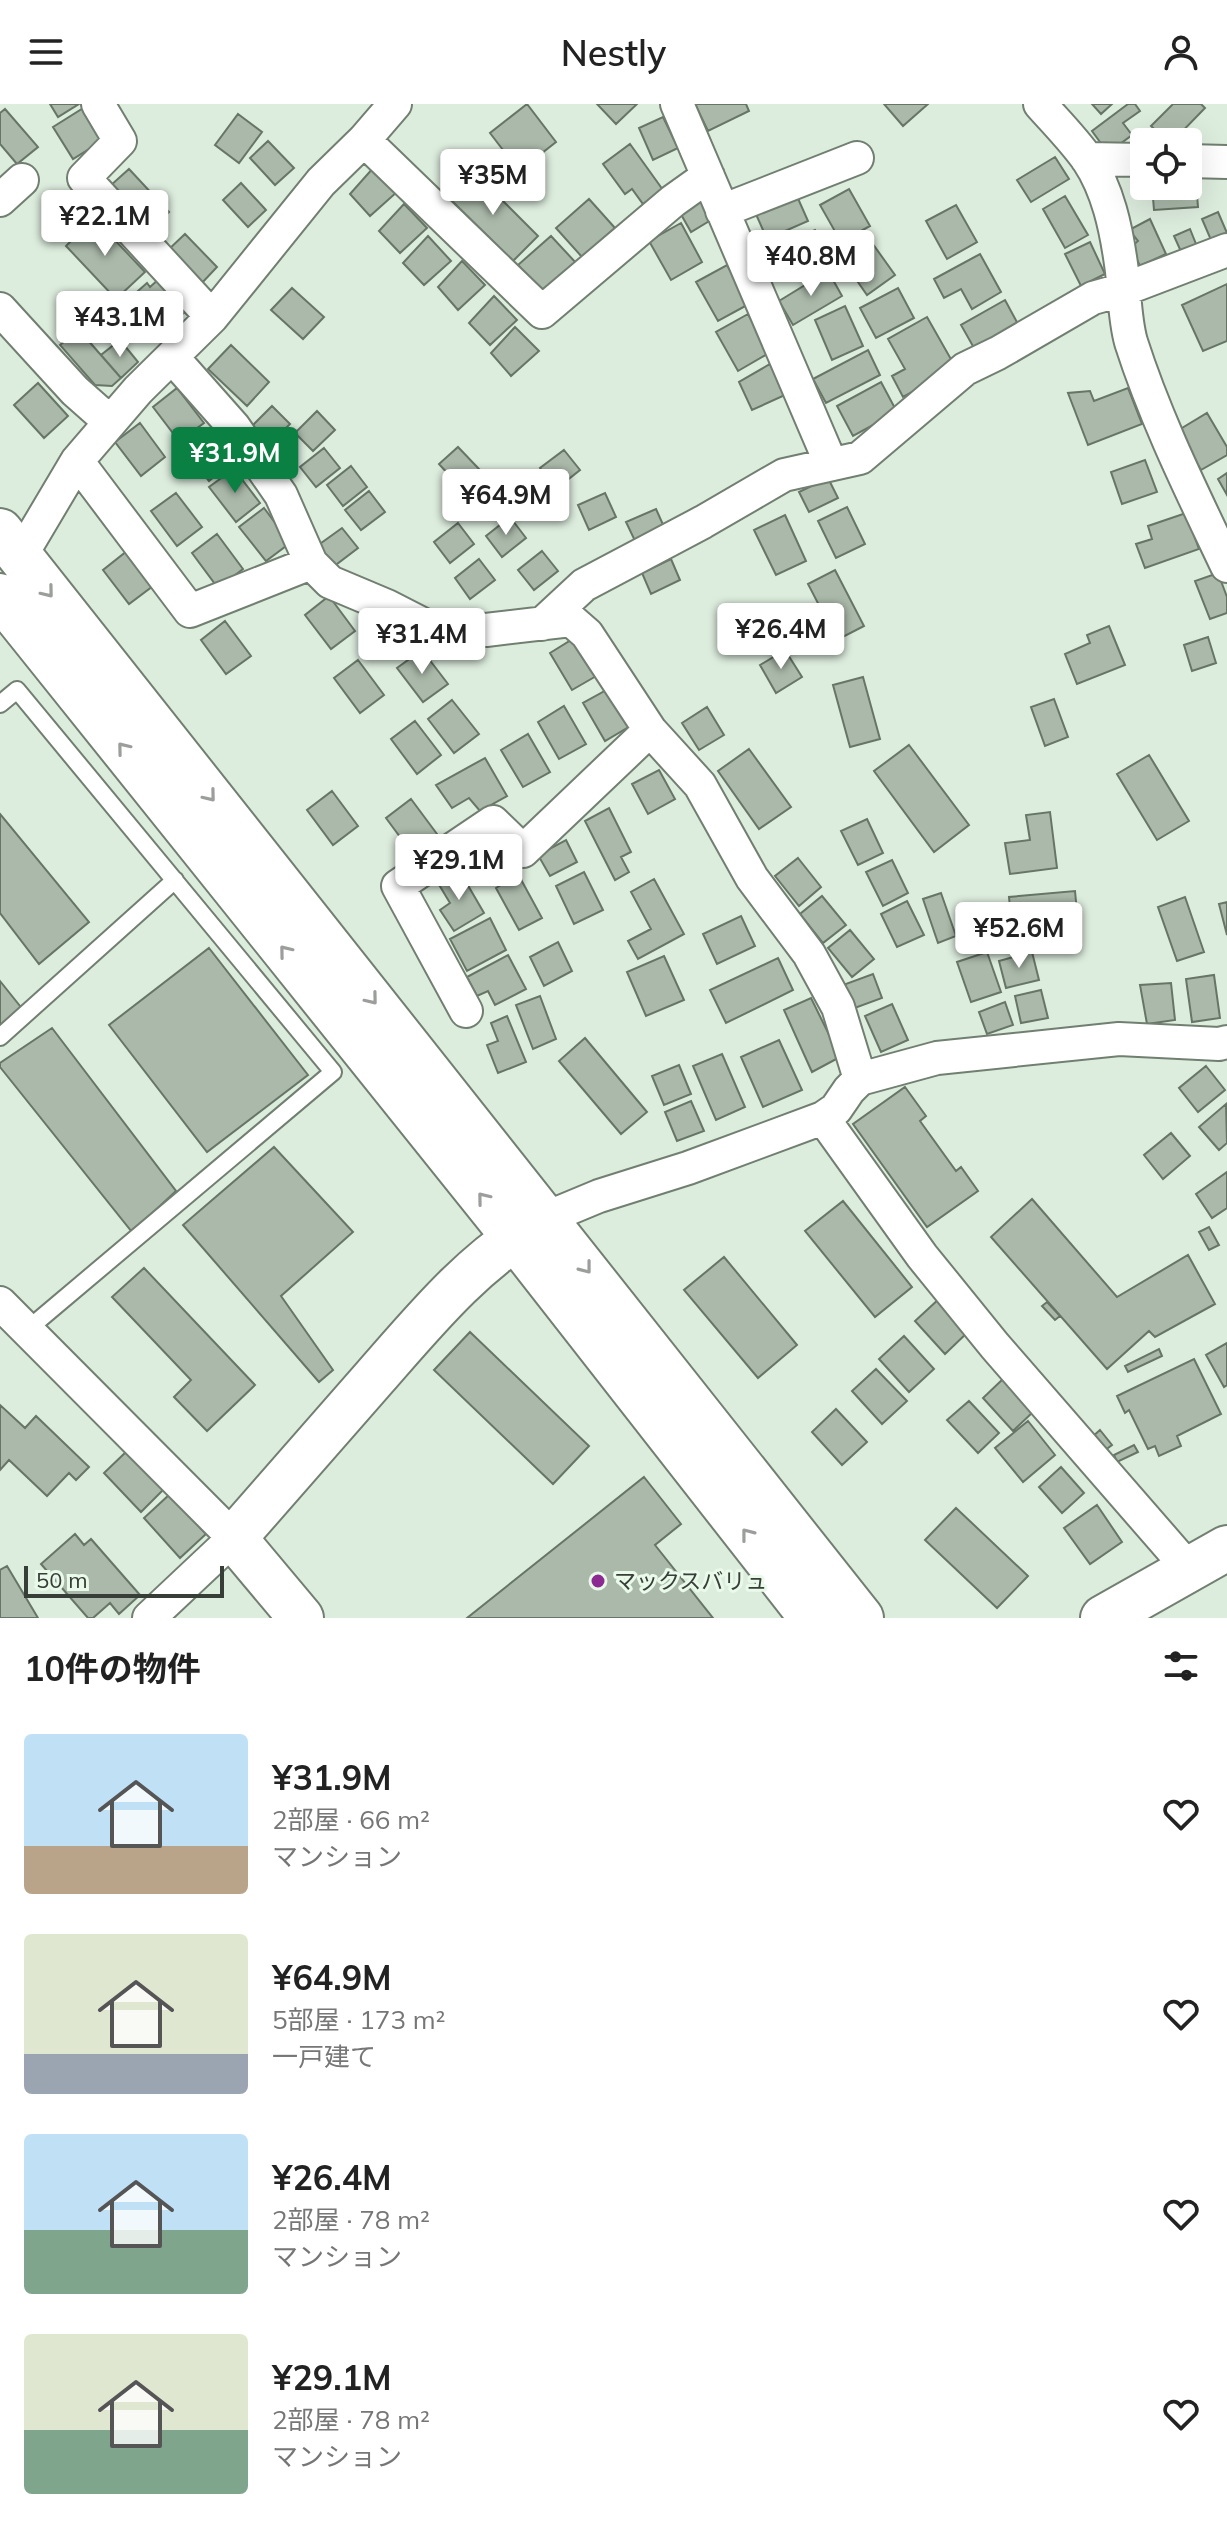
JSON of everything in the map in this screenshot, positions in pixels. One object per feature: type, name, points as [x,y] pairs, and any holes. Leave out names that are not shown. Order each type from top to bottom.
[{"type":"street","points":[[98,104],[120,141],[84,178],[212,317]]},
{"type":"street","points":[[395,104],[321,182],[212,317],[110,422],[77,461],[7,559],[530,1227],[812,1618]]},
{"type":"street","points":[[677,104],[831,464]]},
{"type":"street","points":[[1040,104],[1087,159],[1100,182],[1112,215],[1125,289],[1127,327],[1153,406],[1227,566]]},
{"type":"street","points":[[364,140],[542,312],[673,201],[708,176]]},
{"type":"street","points":[[722,211],[857,158]]},
{"type":"street","points":[[1087,159],[1130,160]]},
{"type":"street","points":[[1202,161],[1227,162]]},
{"type":"street","points":[[542,624],[584,585],[784,475],[860,458],[965,369],[1093,298],[1227,250]]},
{"type":"street","points":[[0,309],[75,391],[110,422]]},
{"type":"street","points":[[172,357],[234,427],[281,495],[311,563],[330,582],[430,628],[486,630],[571,620],[587,634],[650,730],[700,785],[752,878],[809,954],[838,1007],[860,1079]]},
{"type":"street","points":[[77,461],[190,611],[311,563]]},
{"type":"street","points":[[0,596],[861,1618]]},
{"type":"street","points":[[466,1011],[398,886],[493,822],[523,851],[650,730]]},
{"type":"street","points":[[149,1618],[234,1538],[438,1306],[477,1266],[530,1227],[599,1196],[688,1168],[823,1118],[836,1109],[860,1079],[937,1058],[1119,1039],[1227,1042]]},
{"type":"street","points":[[823,1118],[922,1256],[995,1346],[1189,1569]]},
{"type":"street","points":[[0,1303],[234,1538],[301,1618]]},
{"type":"street","points":[[1103,1618],[1227,1548]]},
{"type":"lane","points":[[0,704],[17,690],[333,1072],[27,1330]]},
{"type":"lane","points":[[0,1037],[175,880]]},
{"type":"building","points":[[50,104],[79,104],[58,117]]},
{"type":"building","points":[[527,104],[556,142],[519,171],[490,133]]},
{"type":"building","points":[[597,104],[637,104],[616,124]]},
{"type":"building","points":[[695,104],[746,104],[749,111],[708,131]]},
{"type":"building","points":[[884,104],[928,104],[903,126]]},
{"type":"building","points":[[1092,104],[1112,104],[1101,114]]},
{"type":"building","points":[[1128,104],[1135,104],[1140,111],[1123,123],[1130,136],[1108,153],[1092,131]]},
{"type":"building","points":[[1173,104],[1201,104],[1205,108],[1186,128],[1151,126]]},
{"type":"building","points":[[85,107],[102,141],[73,159],[53,127]]},
{"type":"building","points":[[5,109],[38,147],[17,164],[0,144],[0,113]]},
{"type":"building","points":[[238,114],[262,132],[239,163],[215,145]]},
{"type":"building","points":[[663,117],[678,148],[653,160],[639,128]]},
{"type":"building","points":[[268,141],[294,168],[275,185],[250,158]]},
{"type":"building","points":[[630,144],[663,190],[643,204],[632,189],[625,194],[603,164]]},
{"type":"building","points":[[1055,157],[1069,179],[1031,202],[1017,180]]},
{"type":"building","points":[[374,167],[398,191],[370,216],[350,194]]},
{"type":"building","points":[[129,169],[169,212],[151,230],[110,186]]},
{"type":"building","points":[[474,172],[538,236],[513,261],[449,198]]},
{"type":"building","points":[[241,183],[266,210],[248,227],[223,200]]},
{"type":"building","points":[[849,189],[870,226],[841,242],[820,205]]},
{"type":"building","points":[[796,194],[808,221],[767,239],[755,212]]},
{"type":"building","points":[[1065,196],[1088,235],[1065,248],[1043,209]]},
{"type":"building","points":[[698,197],[711,220],[691,232],[678,209]]},
{"type":"building","points":[[589,199],[615,228],[582,257],[556,228]]},
{"type":"building","points":[[1153,200],[1197,200],[1198,207],[1154,210]]},
{"type":"building","points":[[404,204],[427,228],[400,253],[379,231]]},
{"type":"building","points":[[956,205],[977,242],[947,259],[926,221]]},
{"type":"building","points":[[1218,212],[1227,233],[1211,240],[1202,219]]},
{"type":"building","points":[[93,217],[145,272],[116,299],[66,246],[71,241],[69,239]]},
{"type":"building","points":[[1150,219],[1166,254],[1140,266],[1131,247],[1138,241],[1129,230]]},
{"type":"building","points":[[681,223],[702,262],[671,280],[649,241]]},
{"type":"building","points":[[1190,229],[1198,249],[1183,256],[1174,236]]},
{"type":"building","points":[[815,230],[827,257],[792,274],[779,246]]},
{"type":"building","points":[[185,234],[217,267],[200,285],[167,251]]},
{"type":"building","points":[[428,236],[451,261],[424,285],[403,263]]},
{"type":"building","points":[[551,236],[577,264],[544,294],[518,265]]},
{"type":"building","points":[[870,240],[895,275],[867,295],[842,259]]},
{"type":"building","points":[[1090,242],[1105,274],[1081,286],[1065,254]]},
{"type":"building","points":[[980,254],[1001,292],[972,309],[961,289],[944,298],[934,279]]},
{"type":"building","points":[[462,261],[485,285],[458,310],[438,287]]},
{"type":"building","points":[[727,265],[749,304],[718,321],[696,282]]},
{"type":"building","points":[[828,271],[842,296],[793,325],[779,301]]},
{"type":"building","points":[[159,279],[188,309],[162,333],[158,329],[153,334],[143,324],[149,318],[130,298],[147,283],[150,287]]},
{"type":"building","points":[[1227,284],[1227,341],[1203,351],[1182,305]]},
{"type":"building","points":[[292,288],[324,317],[303,339],[271,310]]},
{"type":"building","points":[[898,288],[914,318],[876,338],[860,308]]},
{"type":"building","points":[[494,296],[517,320],[490,345],[469,323]]},
{"type":"building","points":[[1005,300],[1018,324],[974,348],[961,325]]},
{"type":"building","points":[[845,306],[863,346],[832,360],[815,320]]},
{"type":"building","points":[[748,314],[769,353],[738,371],[716,332]]},
{"type":"building","points":[[927,317],[956,368],[903,397],[892,376],[905,369],[888,339]]},
{"type":"building","points":[[515,327],[539,351],[511,376],[491,353]]},
{"type":"building","points":[[79,330],[121,378],[112,386],[95,385],[60,345]]},
{"type":"building","points":[[120,340],[138,362],[121,378],[101,355]]},
{"type":"building","points":[[231,345],[269,382],[247,406],[208,369]]},
{"type":"building","points":[[868,350],[880,375],[826,403],[813,379]]},
{"type":"building","points":[[770,364],[785,395],[752,410],[739,382]]},
{"type":"building","points":[[881,382],[897,412],[853,436],[837,406]]},
{"type":"building","points":[[38,383],[68,416],[44,438],[14,405]]},
{"type":"building","points":[[177,388],[204,423],[179,441],[153,407]]},
{"type":"building","points":[[1128,388],[1142,424],[1088,445],[1068,393],[1090,391],[1094,401]]},
{"type":"building","points":[[272,406],[290,424],[268,446],[250,428]]},
{"type":"building","points":[[317,411],[335,430],[313,451],[295,433]]},
{"type":"building","points":[[1207,413],[1227,447],[1227,455],[1201,470],[1177,431]]},
{"type":"building","points":[[140,423],[165,457],[141,476],[115,442]]},
{"type":"building","points":[[210,434],[233,461],[209,481],[186,453]]},
{"type":"building","points":[[458,447],[479,469],[460,487],[439,464]]},
{"type":"building","points":[[324,448],[340,468],[316,487],[300,467]]},
{"type":"building","points":[[564,450],[580,470],[556,489],[540,468]]},
{"type":"building","points":[[1145,460],[1157,492],[1122,504],[1111,472]]},
{"type":"building","points":[[351,466],[367,487],[343,506],[327,485]]},
{"type":"building","points":[[234,469],[260,503],[236,522],[209,487]]},
{"type":"building","points":[[1227,473],[1227,495],[1218,479]]},
{"type":"building","points":[[828,478],[838,498],[809,512],[799,492]]},
{"type":"building","points":[[369,491],[385,512],[361,530],[345,510]]},
{"type":"building","points":[[176,493],[202,527],[177,546],[151,511]]},
{"type":"building","points":[[605,493],[616,517],[589,530],[578,505]]},
{"type":"building","points":[[847,507],[865,544],[836,558],[818,521]]},
{"type":"building","points":[[264,508],[290,543],[266,561],[239,527]]},
{"type":"building","points":[[656,509],[665,529],[636,543],[626,522]]},
{"type":"building","points":[[1186,513],[1199,549],[1145,568],[1136,544],[1152,539],[1148,526]]},
{"type":"building","points":[[785,515],[806,561],[776,575],[754,530]]},
{"type":"building","points":[[510,517],[526,538],[502,557],[486,536]]},
{"type":"building","points":[[458,523],[474,544],[450,563],[434,542]]},
{"type":"building","points":[[342,528],[358,548],[333,567],[317,546]]},
{"type":"building","points":[[217,534],[243,569],[218,588],[192,553]]},
{"type":"building","points":[[127,551],[153,586],[129,604],[103,570]]},
{"type":"building","points":[[542,551],[558,571],[534,590],[518,570]]},
{"type":"building","points":[[479,559],[495,580],[470,599],[455,578]]},
{"type":"building","points":[[671,559],[680,580],[651,594],[642,573]]},
{"type":"building","points":[[835,570],[864,626],[837,640],[808,584]]},
{"type":"building","points":[[1218,573],[1227,597],[1227,613],[1210,619],[1195,581]]},
{"type":"building","points":[[329,596],[355,631],[331,649],[305,615]]},
{"type":"building","points":[[225,621],[251,656],[226,674],[201,640]]},
{"type":"building","points":[[1109,626],[1125,665],[1077,684],[1065,654],[1090,643],[1087,635]]},
{"type":"building","points":[[576,637],[598,675],[572,690],[550,653]]},
{"type":"building","points":[[1208,637],[1216,663],[1192,671],[1184,645]]},
{"type":"building","points":[[422,650],[448,684],[423,702],[397,668]]},
{"type":"building","points":[[785,650],[802,677],[776,693],[760,665]]},
{"type":"building","points":[[358,660],[384,695],[360,713],[334,678]]},
{"type":"building","points":[[863,677],[880,739],[850,747],[833,685]]},
{"type":"building","points":[[610,688],[632,725],[605,741],[583,703]]},
{"type":"building","points":[[1054,699],[1068,737],[1045,746],[1031,707]]},
{"type":"building","points":[[452,700],[479,734],[454,753],[428,719]]},
{"type":"building","points":[[564,706],[586,744],[559,759],[538,722]]},
{"type":"building","points":[[707,707],[724,735],[699,750],[682,723]]},
{"type":"building","points":[[415,721],[441,755],[417,774],[391,739]]},
{"type":"building","points":[[528,734],[550,772],[523,787],[501,750]]},
{"type":"building","points":[[909,745],[969,825],[934,852],[874,771]]},
{"type":"building","points":[[749,749],[791,807],[759,829],[718,771]]},
{"type":"building","points":[[1149,755],[1189,821],[1157,840],[1117,774]]},
{"type":"building","points":[[485,758],[507,796],[480,811],[469,798],[452,808],[436,785]]},
{"type":"building","points":[[659,770],[675,799],[648,814],[632,784]]},
{"type":"building","points":[[332,791],[358,826],[333,845],[307,810]]},
{"type":"building","points":[[411,799],[437,834],[412,853],[386,818]]},
{"type":"building","points":[[609,808],[631,852],[621,857],[629,872],[615,880],[585,821]]},
{"type":"building","points":[[1050,812],[1057,868],[1010,874],[1005,843],[1030,840],[1026,815]]},
{"type":"building","points":[[0,814],[89,922],[39,964],[0,913]]},
{"type":"building","points":[[867,819],[883,853],[858,865],[841,831]]},
{"type":"building","points":[[566,840],[577,862],[550,876],[538,855]]},
{"type":"building","points":[[798,858],[821,887],[799,906],[775,876]]},
{"type":"building","points":[[892,860],[908,893],[883,906],[866,872]]},
{"type":"building","points":[[459,870],[484,913],[454,931],[440,910],[450,903],[438,883]]},
{"type":"building","points":[[584,872],[603,910],[574,924],[556,886]]},
{"type":"building","points":[[518,874],[542,918],[519,930],[496,888]]},
{"type":"building","points":[[654,879],[684,934],[638,959],[628,941],[651,929],[631,892]]},
{"type":"building","points":[[1075,891],[1079,933],[1013,939],[1009,897]]},
{"type":"building","points":[[941,893],[956,936],[938,943],[923,899]]},
{"type":"building","points":[[822,896],[846,925],[823,943],[800,914]]},
{"type":"building","points":[[1185,897],[1204,952],[1177,961],[1158,907]]},
{"type":"building","points":[[907,901],[924,935],[897,947],[881,914]]},
{"type":"building","points":[[1227,902],[1227,935],[1219,904]]},
{"type":"building","points":[[741,916],[755,946],[717,964],[703,934]]},
{"type":"building","points":[[490,918],[506,950],[467,971],[450,939]]},
{"type":"building","points":[[850,930],[874,959],[852,977],[828,948]]},
{"type":"building","points":[[558,942],[572,971],[544,986],[530,957]]},
{"type":"building","points":[[209,948],[308,1075],[207,1152],[109,1025]]},
{"type":"building","points":[[987,952],[1001,992],[971,1002],[957,962]]},
{"type":"building","points":[[1032,952],[1039,980],[1006,988],[999,961]]},
{"type":"building","points":[[508,955],[526,989],[495,1005],[488,991],[477,996],[467,977]]},
{"type":"building","points":[[664,956],[684,1000],[646,1016],[627,972]]},
{"type":"building","points":[[778,958],[793,990],[726,1023],[710,990]]},
{"type":"building","points":[[873,974],[882,998],[852,1009],[843,985]]},
{"type":"building","points":[[1214,975],[1220,1018],[1192,1022],[1186,979]]},
{"type":"building","points":[[0,981],[24,1011],[0,1030]]},
{"type":"building","points":[[1171,983],[1175,1020],[1147,1024],[1140,985]]},
{"type":"building","points":[[1041,990],[1048,1018],[1021,1023],[1015,996]]},
{"type":"building","points":[[540,996],[556,1039],[533,1049],[516,1005]]},
{"type":"building","points":[[811,998],[840,1057],[812,1072],[784,1010]]},
{"type":"building","points":[[1005,1002],[1013,1025],[987,1034],[979,1012]]},
{"type":"building","points":[[892,1004],[908,1040],[881,1052],[865,1016]]},
{"type":"building","points":[[507,1016],[526,1062],[498,1073],[487,1045],[498,1041],[491,1023]]},
{"type":"building","points":[[52,1028],[176,1191],[132,1232],[0,1067],[0,1063]]},
{"type":"building","points":[[585,1038],[647,1112],[621,1134],[559,1061]]},
{"type":"building","points":[[779,1040],[802,1090],[763,1107],[741,1057]]},
{"type":"building","points":[[722,1054],[745,1107],[716,1120],[693,1066]]},
{"type":"building","points":[[679,1065],[691,1094],[664,1105],[652,1076]]},
{"type":"building","points":[[1206,1066],[1225,1090],[1198,1112],[1179,1088]]},
{"type":"building","points":[[905,1087],[926,1116],[920,1121],[956,1171],[961,1167],[978,1191],[927,1227],[853,1124]]},
{"type":"building","points":[[691,1101],[704,1131],[677,1141],[665,1112]]},
{"type":"building","points":[[1226,1104],[1227,1143],[1219,1150],[1199,1127]]},
{"type":"building","points":[[1171,1133],[1190,1156],[1163,1179],[1144,1155]]},
{"type":"building","points":[[274,1147],[353,1232],[281,1296],[333,1370],[319,1382],[183,1225]]},
{"type":"building","points":[[1227,1172],[1227,1208],[1212,1218],[1196,1194]]},
{"type":"building","points":[[1032,1199],[1117,1297],[1188,1255],[1215,1304],[1155,1337],[1149,1331],[1107,1369],[991,1237]]},
{"type":"building","points":[[843,1201],[912,1287],[875,1317],[805,1231]]},
{"type":"building","points":[[1209,1227],[1219,1245],[1209,1250],[1199,1232]]},
{"type":"building","points":[[724,1257],[797,1345],[758,1378],[684,1290]]},
{"type":"building","points":[[144,1268],[255,1385],[207,1431],[174,1397],[191,1380],[112,1297]]},
{"type":"building","points":[[940,1298],[970,1330],[945,1354],[915,1321]]},
{"type":"building","points":[[1047,1302],[1060,1316],[1055,1320],[1042,1306]]},
{"type":"building","points":[[470,1332],[589,1446],[553,1484],[434,1370]]},
{"type":"building","points":[[904,1336],[934,1369],[909,1392],[879,1359]]},
{"type":"building","points":[[1227,1343],[1227,1385],[1224,1387],[1206,1355]]},
{"type":"building","points":[[1159,1349],[1162,1356],[1128,1372],[1125,1366]]},
{"type":"building","points":[[1194,1359],[1221,1414],[1177,1436],[1181,1446],[1159,1456],[1155,1446],[1148,1449],[1129,1410],[1125,1413],[1117,1396]]},
{"type":"building","points":[[876,1369],[907,1401],[882,1424],[852,1391]]},
{"type":"building","points":[[1004,1378],[1034,1411],[1013,1431],[983,1398]]},
{"type":"building","points":[[969,1401],[999,1433],[978,1453],[947,1420]]},
{"type":"building","points":[[0,1405],[25,1428],[36,1416],[89,1467],[76,1480],[69,1473],[47,1496],[9,1460],[0,1470]]},
{"type":"building","points":[[836,1409],[867,1442],[842,1465],[812,1432]]},
{"type":"building","points":[[1028,1421],[1055,1455],[1023,1482],[995,1448]]},
{"type":"building","points":[[1100,1430],[1112,1445],[1104,1451],[1092,1437]]},
{"type":"building","points":[[1134,1445],[1138,1452],[1117,1462],[1114,1455]]},
{"type":"building","points":[[127,1451],[164,1489],[141,1512],[104,1473]]},
{"type":"building","points":[[1061,1467],[1084,1493],[1062,1513],[1039,1487]]},
{"type":"building","name":"マックスバリュ","points":[[644,1477],[681,1524],[655,1545],[713,1618],[467,1618]]},
{"type":"building","points":[[170,1494],[206,1534],[180,1558],[144,1518]]},
{"type":"building","points":[[1097,1505],[1122,1542],[1090,1564],[1064,1528]]},
{"type":"building","points":[[956,1508],[1028,1576],[997,1608],[925,1540]]},
{"type":"building","points":[[75,1534],[84,1545],[91,1539],[140,1595],[119,1614],[110,1603],[93,1618],[88,1618],[41,1564]]},
{"type":"building","points":[[7,1566],[38,1618],[0,1618],[0,1570]]},
{"type":"place","name":"マックスバリュ","points":[[598,1581]]}]
